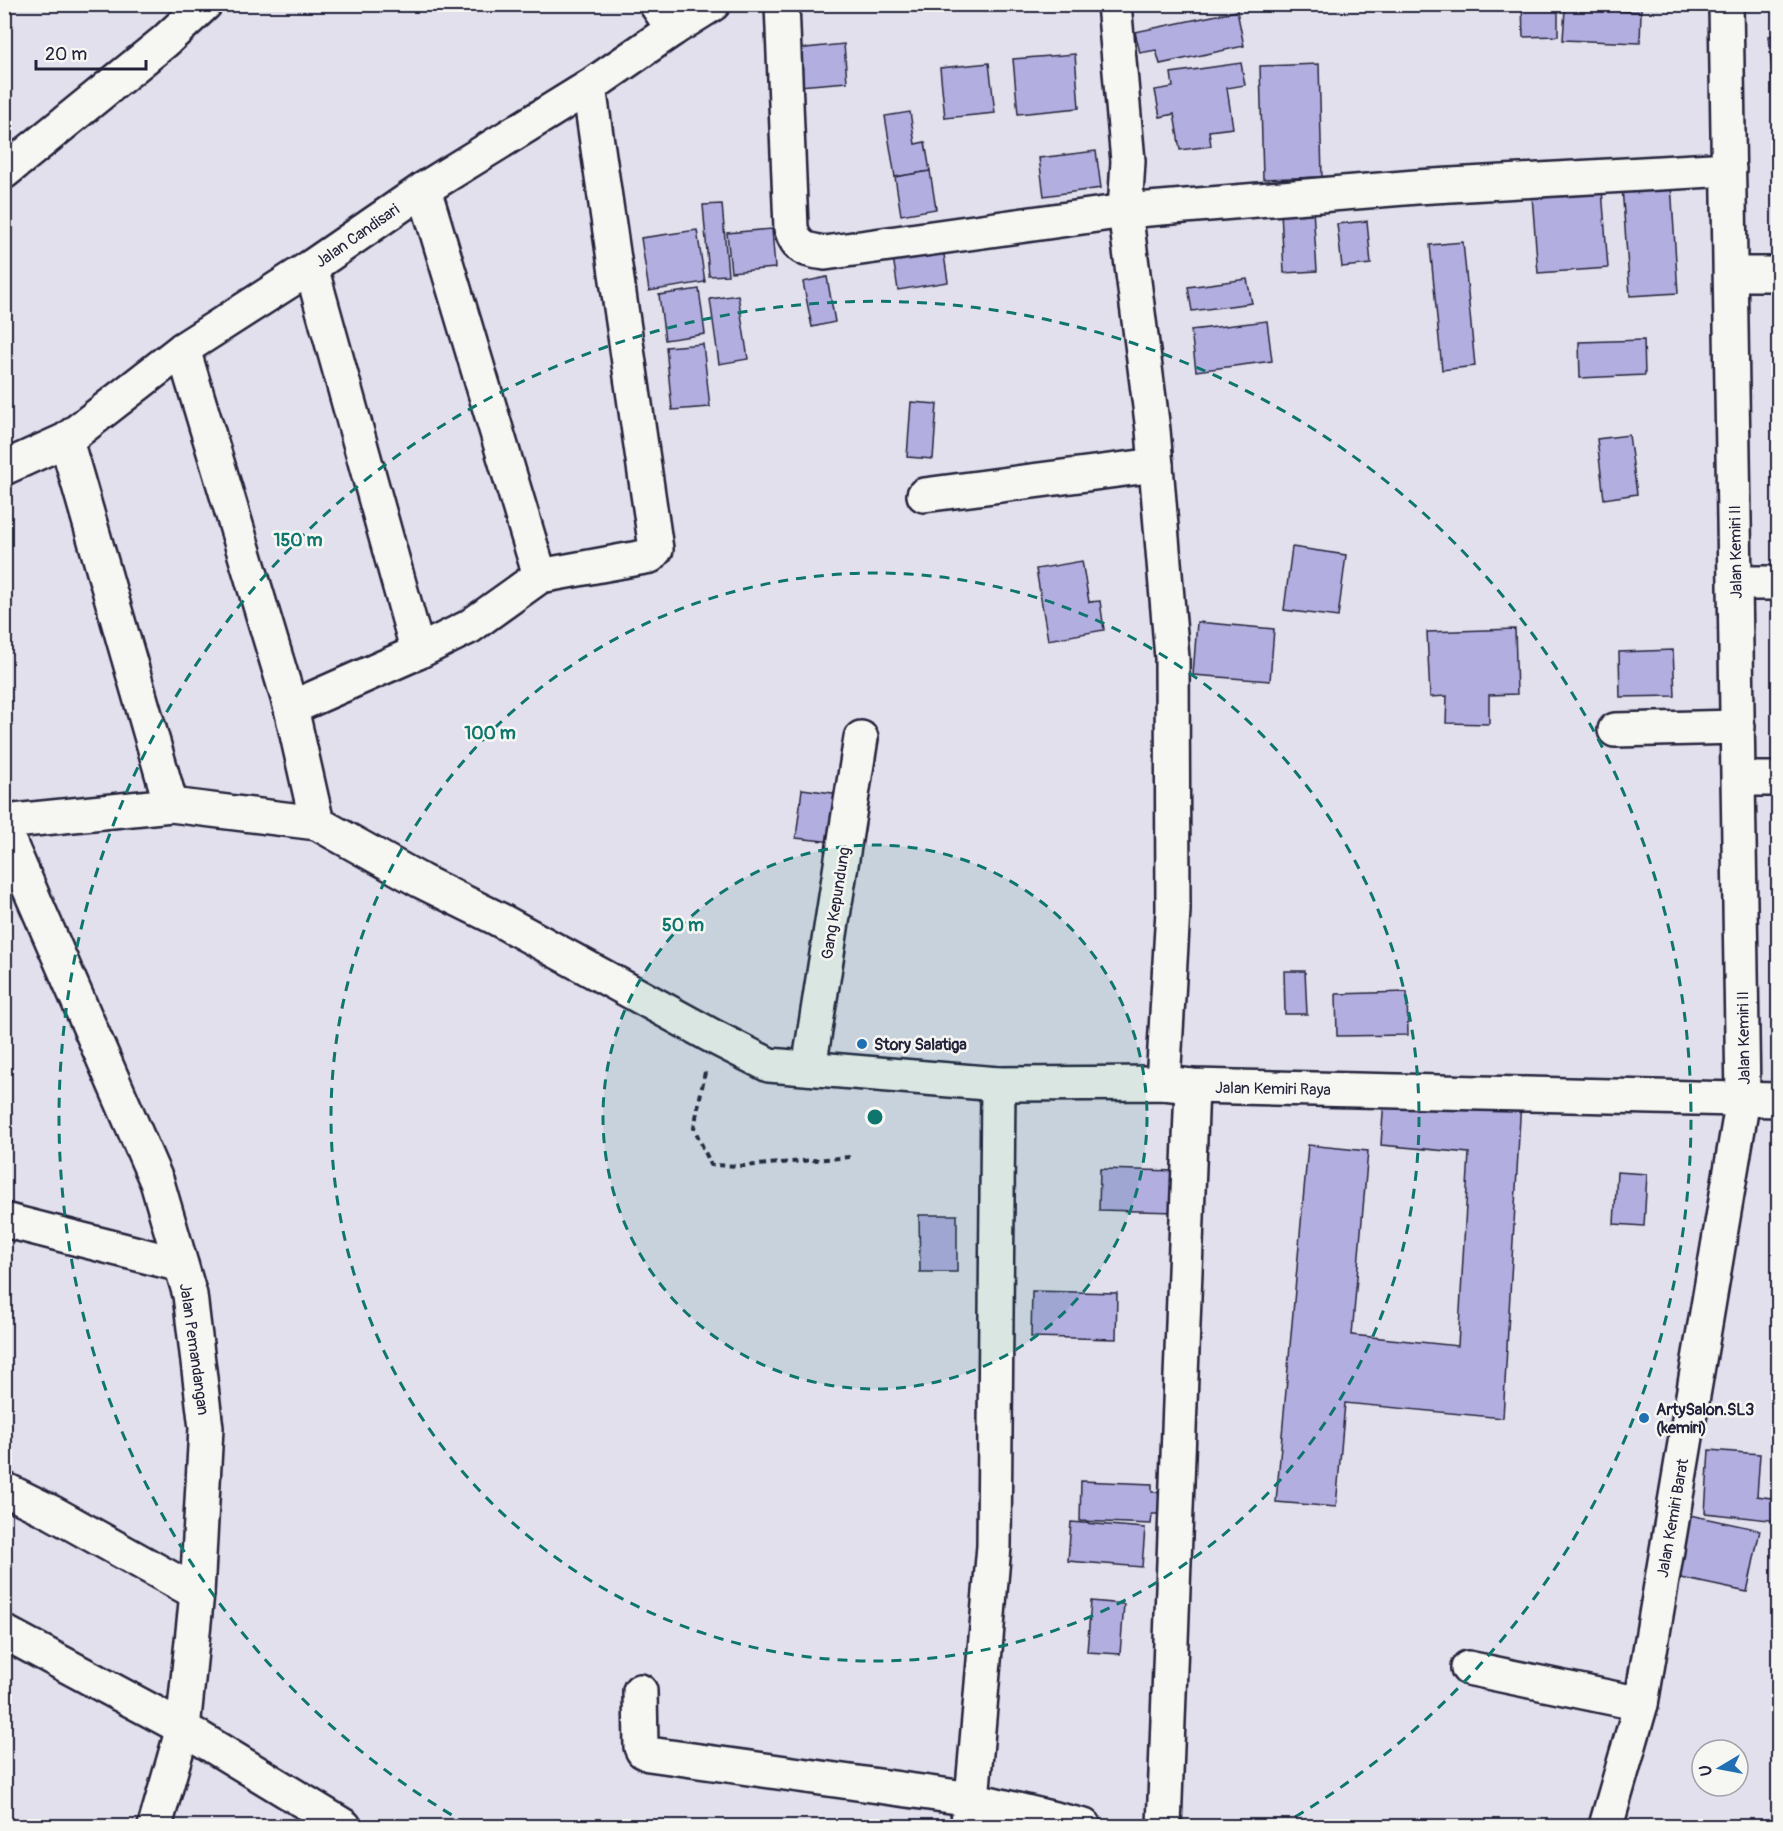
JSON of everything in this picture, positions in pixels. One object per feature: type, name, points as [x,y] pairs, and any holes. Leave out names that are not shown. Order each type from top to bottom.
[{"type":"street","points":[[4,172],[164,42],[205,4]]},
{"type":"street","name":"Jalan Candisari","points":[[4,468],[66,440],[183,349],[311,267],[424,189],[589,87],[665,17],[713,4]]},
{"type":"street","points":[[782,4],[791,228],[795,240],[806,250],[825,253],[1125,211],[1416,187],[1729,169]]},
{"type":"street","points":[[1114,4],[1128,161],[1125,211],[1156,465],[1172,658],[1173,910],[1177,1084],[1164,1827]]},
{"type":"street","name":"Jalan Kemiri II","points":[[1726,4],[1743,1099]]},
{"type":"street","points":[[291,708],[469,627],[540,576],[650,556],[656,549],[589,87]]},
{"type":"street","points":[[424,189],[540,576]]},
{"type":"street","points":[[311,267],[418,652]]},
{"type":"street","points":[[1731,274],[1779,274]]},
{"type":"street","points":[[183,349],[291,708],[317,823]]},
{"type":"street","points":[[66,440],[171,806]]},
{"type":"street","points":[[924,495],[1156,465]]},
{"type":"street","points":[[1736,583],[1779,582]]},
{"type":"street","points":[[1615,730],[1738,727]]},
{"type":"street","name":"Gang Kepundung","points":[[809,1068],[861,738]]},
{"type":"street","points":[[1739,779],[1779,779]]},
{"type":"street","points":[[4,822],[171,806],[317,823],[712,1036]]},
{"type":"street","name":"Jalan Pemandangan","points":[[4,830],[157,1182],[190,1295],[206,1428],[197,1593],[183,1728],[155,1827]]},
{"type":"street","name":"Jalan Kemiri Raya","points":[[712,1036],[769,1065],[998,1084],[1177,1084],[1779,1100]]},
{"type":"street","points":[[969,1813],[994,1546],[998,1084]]},
{"type":"street","name":"Jalan Kemiri Barat","points":[[1606,1827],[1641,1704],[1743,1099]]},
{"type":"street","points":[[4,1220],[181,1265]]},
{"type":"street","points":[[4,1489],[53,1513],[197,1593]]},
{"type":"street","points":[[4,1632],[183,1728],[344,1827]]},
{"type":"street","points":[[1468,1668],[1641,1704]]},
{"type":"street","points":[[640,1691],[641,1746],[643,1751],[649,1754],[969,1813],[1084,1827]]},
{"type":"path","points":[[712,1036],[694,1128],[711,1165],[745,1166],[850,1157]]},
{"type":"building","points":[[1522,4],[1558,4],[1558,36],[1523,37]]},
{"type":"building","points":[[1565,4],[1641,4],[1641,12],[1565,9]]},
{"type":"building","points":[[1565,9],[1641,12],[1640,43],[1563,40]]},
{"type":"building","points":[[1237,11],[1244,46],[1160,64],[1156,50],[1140,53],[1135,32]]},
{"type":"building","points":[[1778,35],[1778,86],[1773,86],[1769,36]]},
{"type":"building","points":[[844,44],[847,82],[799,86],[796,49]]},
{"type":"building","points":[[1075,54],[1079,108],[1018,114],[1013,59]]},
{"type":"building","points":[[989,63],[995,113],[945,118],[940,68]]},
{"type":"building","points":[[1241,63],[1245,85],[1227,88],[1233,128],[1209,131],[1211,146],[1180,150],[1174,114],[1160,117],[1155,90],[1173,87],[1171,73]]},
{"type":"building","points":[[1319,64],[1322,177],[1263,179],[1260,66]]},
{"type":"building","points":[[910,112],[915,144],[925,142],[930,171],[895,177],[885,116]]},
{"type":"building","points":[[1096,151],[1101,188],[1044,196],[1039,158]]},
{"type":"building","points":[[930,171],[936,209],[901,215],[895,177]]},
{"type":"building","points":[[1671,184],[1678,293],[1630,296],[1622,187]]},
{"type":"building","points":[[1602,190],[1608,268],[1538,273],[1532,196]]},
{"type":"building","points":[[722,204],[728,275],[709,276],[703,205]]},
{"type":"building","points":[[1313,209],[1317,271],[1284,273],[1281,211]]},
{"type":"building","points":[[1367,221],[1371,264],[1342,267],[1337,224]]},
{"type":"building","points":[[772,229],[775,268],[731,272],[727,233]]},
{"type":"building","points":[[697,230],[705,282],[649,291],[641,238]]},
{"type":"building","points":[[1463,242],[1475,366],[1442,370],[1430,245]]},
{"type":"building","points":[[943,248],[948,282],[898,290],[893,257]]},
{"type":"building","points":[[827,277],[835,322],[812,327],[803,282]]},
{"type":"building","points":[[1247,279],[1252,303],[1192,311],[1188,287]]},
{"type":"building","points":[[699,289],[705,334],[665,340],[659,295]]},
{"type":"building","points":[[738,295],[748,359],[719,364],[710,299]]},
{"type":"building","points":[[1267,321],[1272,361],[1196,371],[1191,330]]},
{"type":"building","points":[[1644,340],[1645,375],[1580,378],[1579,342]]},
{"type":"building","points":[[703,344],[710,407],[672,410],[666,347]]},
{"type":"building","points":[[911,402],[937,404],[933,459],[907,457]]},
{"type":"building","points":[[1629,435],[1637,494],[1604,499],[1597,439]]},
{"type":"building","points":[[1292,547],[1346,555],[1338,617],[1284,610]]},
{"type":"building","points":[[1082,561],[1089,602],[1100,601],[1104,630],[1048,640],[1036,569]]},
{"type":"building","points":[[1197,622],[1274,629],[1270,681],[1193,675]]},
{"type":"building","points":[[1515,629],[1517,694],[1489,695],[1489,724],[1446,723],[1447,696],[1430,697],[1427,632]]},
{"type":"building","points":[[1673,650],[1675,696],[1620,697],[1619,652]]},
{"type":"building","points":[[802,789],[840,794],[833,842],[796,838]]},
{"type":"building","points":[[1284,971],[1305,971],[1307,1014],[1285,1014]]},
{"type":"building","points":[[1407,992],[1408,1035],[1337,1036],[1336,994]]},
{"type":"building","points":[[1384,1097],[1521,1100],[1503,1418],[1345,1403],[1336,1507],[1276,1502],[1308,1145],[1368,1151],[1352,1335],[1458,1346],[1469,1153],[1381,1145]]},
{"type":"building","points":[[1100,1169],[1177,1171],[1176,1212],[1099,1210]]},
{"type":"building","points":[[1617,1172],[1647,1174],[1644,1226],[1614,1224]]},
{"type":"building","points":[[919,1215],[957,1215],[957,1272],[920,1272]]},
{"type":"building","points":[[1032,1291],[1117,1293],[1116,1339],[1031,1337]]},
{"type":"building","points":[[1709,1450],[1760,1454],[1757,1496],[1778,1499],[1778,1521],[1705,1513]]},
{"type":"building","points":[[1081,1481],[1152,1484],[1152,1492],[1160,1492],[1158,1514],[1152,1514],[1151,1524],[1080,1521]]},
{"type":"building","points":[[1685,1514],[1760,1530],[1747,1592],[1672,1576]]},
{"type":"building","points":[[1071,1522],[1145,1528],[1142,1567],[1068,1561]]},
{"type":"building","points":[[1091,1601],[1124,1604],[1120,1654],[1087,1652]]},
{"type":"place","name":"Story Salatiga","points":[[862,1044]]},
{"type":"place","name":"ArtySalon.SL3 (kemiri)","points":[[1644,1418]]}]
